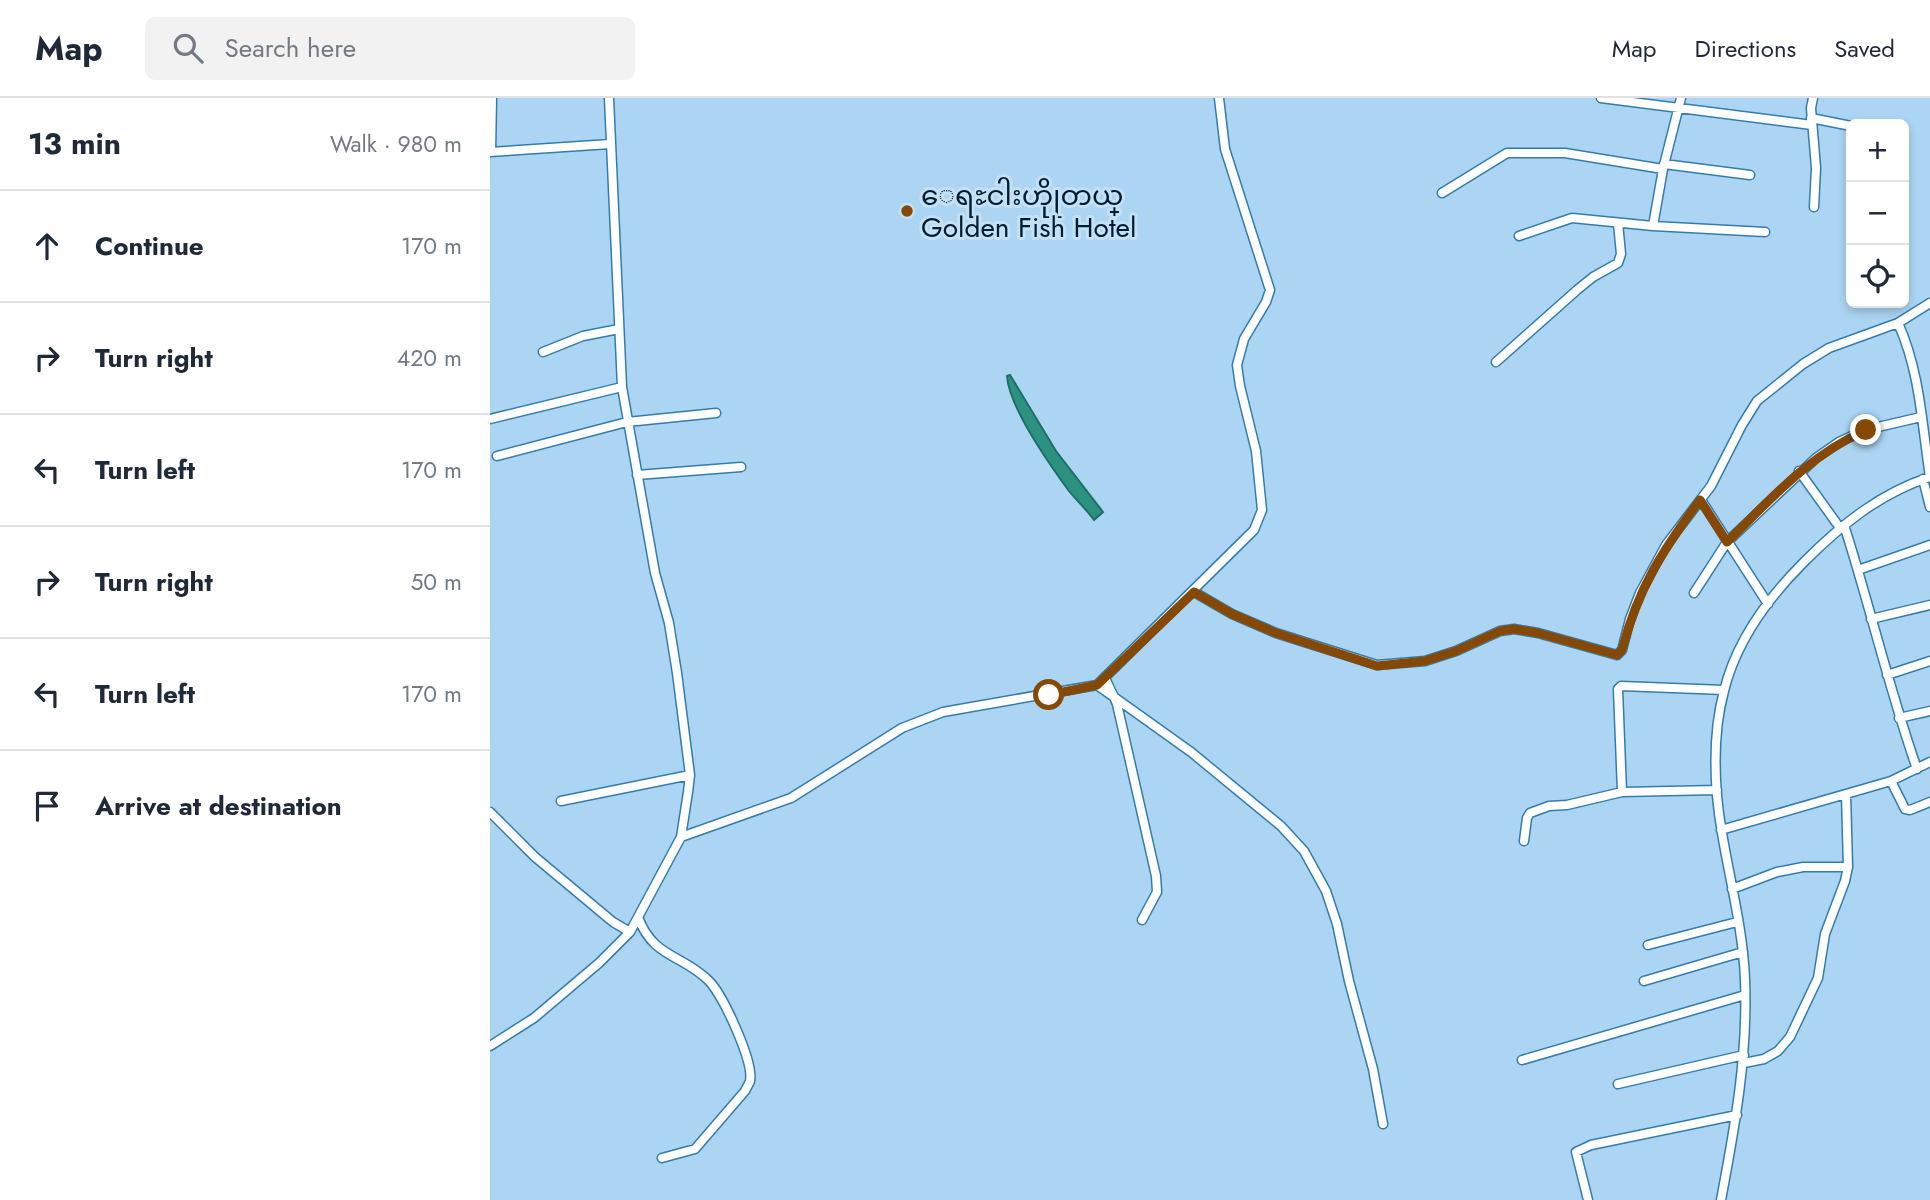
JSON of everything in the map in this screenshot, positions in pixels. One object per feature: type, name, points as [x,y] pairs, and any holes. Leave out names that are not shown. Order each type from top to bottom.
[{"type":"street","points":[[492,98],[490,152],[610,144]]},
{"type":"street","points":[[490,1045],[534,1018],[599,963],[630,932],[681,837],[690,775],[669,623],[655,573],[622,387],[609,98]]},
{"type":"street","points":[[681,837],[791,798],[902,728],[926,718],[943,712],[1097,685],[1254,530],[1262,510],[1256,451],[1237,365],[1244,339],[1270,290],[1225,149],[1219,98]]},
{"type":"street","points":[[1601,98],[1678,109],[1846,125]]},
{"type":"street","points":[[1653,226],[1681,98]]},
{"type":"street","points":[[1813,98],[1816,168],[1814,207]]},
{"type":"street","points":[[1442,193],[1507,153],[1565,153],[1750,176]]},
{"type":"street","points":[[1519,236],[1572,218],[1653,226],[1765,232]]},
{"type":"street","points":[[1496,362],[1593,277],[1618,263],[1621,254],[1618,223]]},
{"type":"street","points":[[1194,592],[1232,614],[1276,633],[1377,666],[1425,661],[1456,651],[1500,631],[1514,629],[1617,655],[1622,650],[1640,593],[1666,545],[1712,486],[1757,401],[1795,370],[1829,348],[1898,323],[1930,303]]},
{"type":"street","points":[[1898,323],[1915,369],[1930,507]]},
{"type":"street","points":[[543,352],[583,336],[619,329]]},
{"type":"street","points":[[490,419],[622,387]]},
{"type":"street","points":[[497,456],[627,422],[716,413]]},
{"type":"street","points":[[1694,593],[1727,542],[1816,457],[1866,430],[1921,417]]},
{"type":"street","points":[[637,475],[741,467]]},
{"type":"street","points":[[1799,471],[1842,527],[1858,569],[1886,675],[1917,769]]},
{"type":"street","points":[[1721,1200],[1737,1115],[1744,1059],[1745,995],[1744,953],[1721,830],[1717,790],[1717,737],[1724,690],[1745,639],[1779,587],[1842,527],[1878,500],[1927,478]]},
{"type":"street","points":[[1700,500],[1768,604]]},
{"type":"street","points":[[1858,569],[1930,545]]},
{"type":"street","points":[[1871,619],[1930,605]]},
{"type":"street","points":[[1886,675],[1930,662]]},
{"type":"street","points":[[1105,678],[1117,704],[1156,876],[1157,892],[1142,920]]},
{"type":"street","points":[[1097,685],[1191,752],[1281,826],[1304,851],[1325,891],[1337,924],[1349,982],[1373,1069],[1383,1124]]},
{"type":"street","points":[[1622,792],[1618,689],[1724,690]]},
{"type":"street","points":[[1899,718],[1930,711]]},
{"type":"street","points":[[1721,830],[1891,781],[1930,762]]},
{"type":"street","points":[[561,801],[690,775]]},
{"type":"street","points":[[1891,781],[1905,809],[1910,810],[1930,802]]},
{"type":"street","points":[[1524,841],[1530,813],[1549,806],[1567,805],[1622,792],[1717,790]]},
{"type":"street","points":[[1618,1084],[1744,1059],[1765,1059],[1778,1051],[1790,1037],[1818,978],[1825,934],[1848,867],[1846,794]]},
{"type":"street","points":[[490,812],[535,857],[613,922],[630,932]]},
{"type":"street","points":[[1732,889],[1777,872],[1803,867],[1848,867]]},
{"type":"street","points":[[638,917],[644,934],[652,942],[711,982],[728,1007],[743,1046],[751,1080],[745,1091],[695,1149],[662,1158]]},
{"type":"street","points":[[1648,945],[1737,922]]},
{"type":"street","points":[[1644,981],[1744,953]]},
{"type":"street","points":[[1522,1060],[1745,995]]},
{"type":"street","points":[[1588,1200],[1576,1152],[1578,1150],[1737,1115]]},
{"type":"shaded area","points":[[1010,375],[1056,451],[1103,512],[1094,520],[1069,491],[1022,419],[1009,389],[1007,376]]},
{"type":"place","name":"ေရႊငါးဟိုုတယ္ Golden Fish Hotel","points":[[907,211]]},
{"type":"route","points":[[1049,695],[1097,685],[1194,592],[1232,614],[1276,633],[1377,666],[1425,661],[1456,651],[1500,631],[1514,629],[1617,655],[1622,650],[1640,593],[1666,545],[1700,500],[1727,542],[1816,457],[1839,442],[1866,430]]}]
